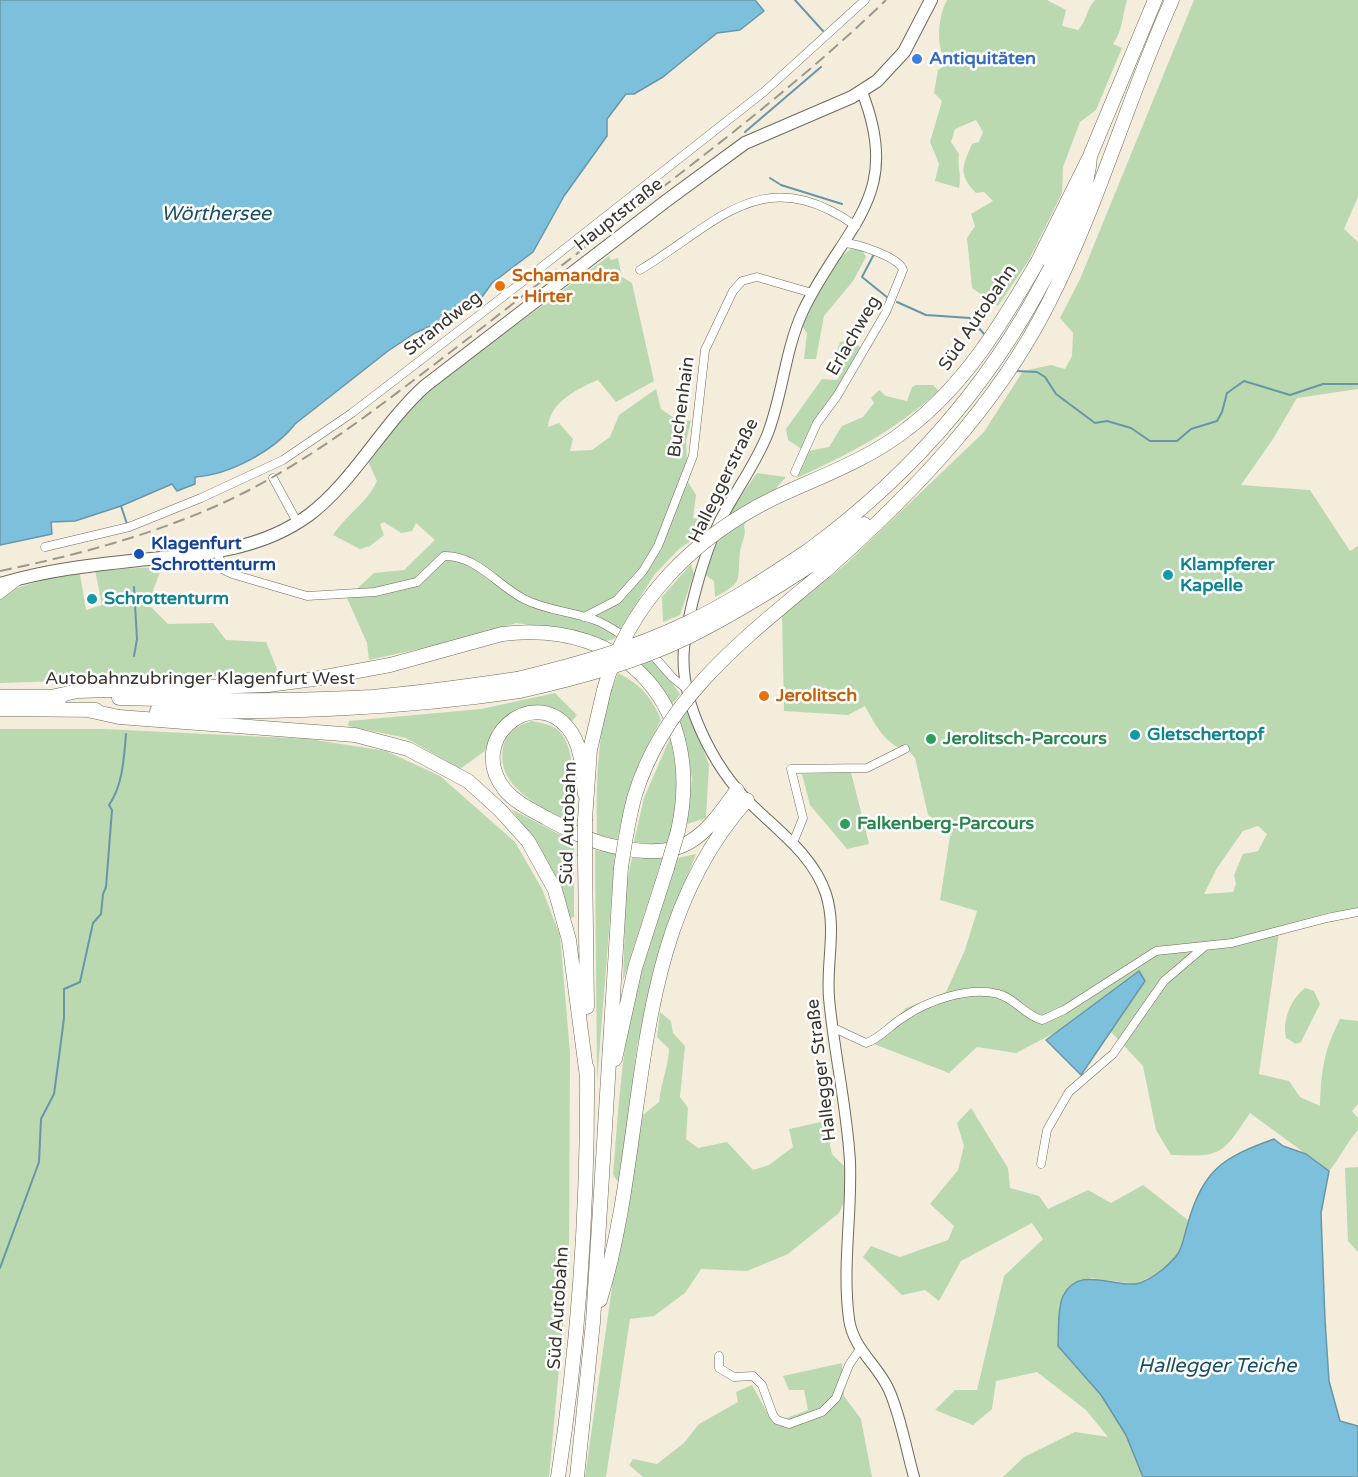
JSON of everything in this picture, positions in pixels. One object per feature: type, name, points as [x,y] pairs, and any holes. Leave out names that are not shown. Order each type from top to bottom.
[{"type":"highway","name":"Süd Autobahn","points":[[577,1477],[593,1322],[621,867],[635,795],[652,754],[682,703],[817,561],[903,497],[975,415],[1031,335],[1050,268],[1090,156],[1155,0]]},
{"type":"highway","name":"Süd Autobahn","points":[[558,1477],[568,1414],[577,1321],[587,1077],[585,794],[594,725],[613,657],[637,616],[679,564],[728,524],[886,444],[944,398],[1050,268],[1172,0]]},
{"type":"highway","name":"Autobahnzubringer Klagenfurt West","points":[[0,709],[87,710],[119,717],[239,719],[406,706],[609,668],[689,636],[758,599],[817,561],[950,421],[1004,348],[1050,268]]},
{"type":"highway","points":[[51,697],[78,691],[268,685],[351,674],[502,634],[526,631],[572,636],[595,643],[618,656],[640,675],[660,698],[678,736],[685,771],[685,791],[678,831],[635,968],[608,1084]]},
{"type":"highway","name":"Autobahnzubringer Klagenfurt West","points":[[0,697],[219,700],[371,697],[519,685]]},
{"type":"highway","points":[[585,794],[579,751],[568,728],[558,720],[547,714],[528,714],[515,718],[497,737],[493,765],[504,788],[512,797],[573,832],[621,848],[648,852],[672,851],[706,831],[742,795]]},
{"type":"highway","points":[[239,719],[302,730],[355,735],[408,749],[468,782],[518,829],[528,841],[555,890],[564,918],[577,986],[580,1039],[587,1077]]},
{"type":"highway","points":[[593,1322],[605,1283],[626,1184],[650,1015],[671,939],[700,864],[742,795]]},
{"type":"main road","name":"Hauptstraße","points":[[0,584],[78,567],[217,552],[258,542],[297,522],[328,498],[396,414],[425,386],[666,201],[746,143],[862,92],[888,71],[903,54],[931,0]]},
{"type":"main road","name":"Halleggerstraße","points":[[690,692],[684,649],[708,549],[765,442],[792,342],[812,293],[856,226],[871,195],[878,161],[876,135],[862,92]]},
{"type":"main road","name":"Hallegger Straße","points":[[690,692],[695,714],[706,742],[742,795],[793,843],[816,871],[830,909],[832,930],[829,996],[850,1161],[846,1284],[850,1327],[860,1349],[889,1390],[914,1477]]},
{"type":"street","name":"Strandweg","points":[[45,547],[129,527],[283,460],[352,413],[765,91],[865,0]]},
{"type":"street","points":[[640,270],[720,215],[735,207],[768,198],[792,199],[830,209],[856,226]]},
{"type":"street","name":"Erlachweg","points":[[795,472],[817,423],[837,396],[886,312],[903,270],[899,264],[879,253],[845,243]]},
{"type":"street","name":"Buchenhain","points":[[584,617],[617,600],[643,571],[658,546],[693,456],[705,350],[733,291],[742,281],[757,277],[812,293]]},
{"type":"street","points":[[273,478],[297,522]]},
{"type":"street","points":[[217,552],[224,570],[231,574],[307,596],[399,588],[417,582],[444,555],[457,555],[479,566],[500,585],[543,608],[603,623],[648,651],[673,678],[690,692]]},
{"type":"street","points":[[0,595],[22,578]]},
{"type":"street","points":[[793,843],[803,818],[791,769],[867,768],[905,749]]},
{"type":"street","points":[[834,1028],[866,1043],[917,1009],[940,1000],[981,993],[999,994],[1024,1012],[1042,1020],[1064,1010],[1150,953],[1179,946],[1204,947],[1232,943],[1358,912]]},
{"type":"street","points":[[1041,1164],[1047,1130],[1068,1092],[1113,1054],[1164,981],[1204,947]]},
{"type":"street","points":[[719,1356],[719,1368],[726,1373],[734,1377],[753,1376],[762,1385],[773,1415],[777,1420],[789,1424],[822,1412],[836,1398],[849,1365],[860,1349]]},
{"type":"green space","points":[[947,0],[1047,0],[1066,10],[1062,26],[1078,30],[1095,0],[1127,0],[1121,28],[1113,44],[1122,48],[1096,110],[1080,122],[1063,167],[1062,193],[1029,260],[998,306],[972,288],[967,238],[975,226],[971,214],[993,201],[984,192],[976,193],[964,175],[964,165],[972,144],[979,142],[983,132],[976,120],[955,129],[951,142],[959,154],[959,188],[935,181],[939,164],[930,142],[942,101],[934,93],[938,70],[943,67],[945,61],[940,47],[939,30]]},
{"type":"green space","points":[[1194,0],[1358,0],[1358,197],[1344,229],[1358,242],[1358,389],[1297,398],[1273,439],[1241,485],[1310,490],[1350,551],[1358,546],[1358,908],[1327,913],[1280,926],[1259,1074],[1289,1081],[1300,1097],[1320,1106],[1324,1061],[1330,1041],[1340,1019],[1358,1021],[1358,1104],[1352,1111],[1358,1118],[1358,1130],[1329,1171],[1250,1113],[1233,1138],[1219,1150],[1211,1154],[1171,1155],[1156,1130],[1143,1066],[1111,1032],[1145,982],[1139,971],[1058,1031],[1016,1053],[977,1047],[949,1073],[874,1044],[906,1008],[946,992],[965,950],[977,911],[940,900],[951,830],[928,815],[915,758],[908,750],[888,740],[877,727],[865,706],[848,715],[784,711],[782,616],[846,564],[984,432],[1023,371],[1051,365],[1065,369],[1072,356],[1073,333],[1060,318],[1080,279]],"holes":[[[1258,826],[1267,834],[1258,851],[1243,854],[1234,875],[1236,884],[1233,892],[1204,894],[1217,868],[1243,831]]]},
{"type":"green space","points":[[851,249],[862,250],[866,257],[853,281],[824,316],[816,359],[804,359],[807,333],[802,326],[828,273],[835,263]]},
{"type":"green space","points":[[609,256],[611,260],[618,258],[622,277],[632,283],[654,381],[616,402],[598,380],[573,392],[559,404],[550,418],[548,427],[559,423],[573,439],[570,451],[592,450],[610,437],[619,415],[656,389],[661,409],[674,418],[691,421],[686,441],[688,482],[696,495],[693,518],[706,520],[710,528],[679,549],[654,575],[614,639],[602,642],[584,633],[516,623],[464,639],[369,660],[367,643],[347,598],[374,573],[404,570],[435,540],[416,523],[412,531],[401,533],[384,522],[380,524],[384,535],[370,546],[360,549],[333,535],[368,496],[377,481],[368,461],[397,421],[431,388]]},
{"type":"green space","points":[[850,340],[862,348],[803,450],[788,440],[786,429],[822,379],[837,380],[843,370],[833,363],[840,342]]},
{"type":"green space","points":[[933,385],[939,391],[888,430],[797,478],[808,451],[829,447],[842,426],[863,417],[874,403],[871,398],[879,390],[886,396],[907,401],[912,387]]},
{"type":"green space","points":[[757,473],[786,477],[744,525],[745,533],[737,580],[731,588],[715,597],[714,581],[704,574],[727,516]]},
{"type":"green space","points":[[691,564],[694,573],[680,615],[663,622],[662,597]]},
{"type":"green space","points":[[162,567],[148,604],[168,624],[213,623],[226,640],[266,642],[279,674],[0,683],[0,593],[53,577],[80,574],[86,610],[102,605],[95,570]]},
{"type":"green space","points":[[654,659],[680,694],[670,707],[638,666]]},
{"type":"green space","points":[[618,673],[644,692],[654,704],[661,720],[635,778],[617,840],[597,834],[597,813],[602,732]]},
{"type":"green space","points":[[555,693],[577,715],[572,721],[548,706],[512,713],[493,729],[485,751],[460,769],[406,738],[348,726],[349,721],[481,709]]},
{"type":"green space","points":[[688,710],[709,765],[706,818],[687,824],[692,778],[679,723]]},
{"type":"green space","points":[[532,721],[558,730],[569,748],[574,788],[573,824],[524,795],[506,774],[503,762],[505,742],[517,727]]},
{"type":"green space","points":[[0,729],[104,729],[309,739],[386,751],[440,776],[515,842],[542,889],[560,935],[570,1053],[569,1261],[549,1477],[0,1477]]},
{"type":"green space","points":[[670,738],[677,791],[674,818],[667,843],[652,848],[633,846],[644,798]]},
{"type":"green space","name":"Falkenberg-Parcours","points":[[851,772],[869,844],[847,849],[810,805],[802,774]]},
{"type":"green space","points":[[511,809],[574,842],[574,917],[570,918],[545,861]]},
{"type":"green space","points":[[595,850],[615,854],[597,1082]]},
{"type":"green space","points":[[696,854],[665,934],[637,1046],[621,1176],[617,1181],[613,1174],[620,1087],[637,983],[652,929],[678,858]]},
{"type":"green space","points":[[632,857],[662,858],[623,981],[626,887]]},
{"type":"green space","points":[[1305,988],[1314,991],[1320,1004],[1301,1042],[1296,1044],[1286,1038],[1285,1024],[1292,1004]]},
{"type":"green space","points":[[660,1012],[671,1021],[673,1033],[685,1046],[680,1097],[688,1108],[686,1139],[698,1148],[727,1142],[753,1170],[769,1165],[793,1147],[789,1129],[825,1121],[832,1154],[846,1168],[845,1200],[839,1213],[788,1254],[747,1271],[701,1269],[685,1293],[654,1316],[630,1319],[606,1477],[585,1477],[614,1273],[643,1115],[659,1102],[667,1063],[669,1049],[657,1037]]},
{"type":"green space","points":[[971,1108],[1008,1168],[1010,1188],[1039,1196],[1048,1209],[1088,1190],[1111,1203],[1143,1185],[1188,1220],[1180,1254],[1159,1273],[1135,1284],[1090,1278],[1101,1395],[1126,1435],[1143,1477],[1003,1477],[1024,1457],[1075,1432],[1108,1437],[1086,1410],[1037,1372],[996,1381],[992,1409],[973,1425],[935,1410],[955,1390],[977,1390],[1004,1276],[1043,1239],[1032,1223],[961,1261],[939,1301],[925,1290],[902,1295],[863,1257],[871,1246],[900,1257],[948,1240],[954,1226],[930,1204],[958,1170],[964,1146],[957,1123]]},
{"type":"green space","points":[[1358,1167],[1358,1252],[1348,1241],[1345,1168]]},
{"type":"green space","points":[[842,1363],[844,1396],[861,1419],[872,1477],[643,1477],[629,1465],[633,1459],[657,1464],[684,1443],[699,1424],[738,1402],[736,1392],[752,1385],[773,1423],[808,1410],[804,1390],[789,1390],[783,1376]]},
{"type":"water","name":"Wörthersee","points":[[0,0],[755,0],[764,11],[740,30],[717,33],[663,77],[634,94],[626,94],[607,119],[607,136],[564,196],[533,252],[492,283],[482,297],[448,318],[415,333],[388,351],[263,452],[222,472],[195,477],[195,484],[177,491],[172,484],[121,506],[75,521],[51,522],[52,534],[0,545]]},
{"type":"water","points":[[1139,971],[1145,981],[1081,1075],[1046,1040]]},
{"type":"water","name":"Hallegger Teiche","points":[[1274,1139],[1283,1146],[1306,1154],[1329,1171],[1321,1213],[1329,1381],[1340,1421],[1358,1426],[1358,1477],[1143,1477],[1126,1435],[1101,1395],[1058,1346],[1061,1301],[1069,1287],[1077,1282],[1095,1280],[1137,1284],[1159,1272],[1180,1249],[1194,1205],[1209,1177],[1229,1159]]},
{"type":"waterway","points":[[795,0],[823,31]]},
{"type":"waterway","points":[[745,132],[821,67]]},
{"type":"waterway","points":[[770,178],[781,185],[842,204]]},
{"type":"waterway","points":[[873,256],[862,277],[888,298]]},
{"type":"waterway","points":[[897,302],[926,315],[970,318],[985,335]]},
{"type":"waterway","points":[[1016,371],[1037,372],[1045,377],[1056,394],[1095,423],[1107,421],[1131,428],[1150,441],[1177,441],[1191,429],[1217,421],[1227,393],[1244,381],[1290,395],[1323,384],[1358,384]]},
{"type":"waterway","points":[[121,506],[127,524]]},
{"type":"waterway","points":[[134,587],[137,639],[134,656]]},
{"type":"waterway","points":[[0,1268],[39,1162],[41,1119],[54,1094],[64,1018],[64,989],[80,982],[93,923],[101,914],[106,887],[112,810],[109,805],[120,780],[126,734]]},
{"type":"railway","points":[[0,571],[86,551],[198,514],[252,489],[304,458],[403,388],[702,156],[814,65],[886,0]]},
{"type":"place","name":"Antiquitäten","points":[[917,59]]},
{"type":"place","name":"Schamandra - Hirter","points":[[500,286]]},
{"type":"place","name":"Klagenfurt Schrottenturm","points":[[139,554]]},
{"type":"place","name":"Klampferer Kapelle","points":[[1168,575]]},
{"type":"place","name":"Schrottenturm","points":[[92,599]]},
{"type":"place","name":"Jerolitsch","points":[[764,696]]},
{"type":"place","name":"Gletschertopf","points":[[1135,735]]},
{"type":"place","name":"Jerolitsch-Parcours","points":[[931,739]]},
{"type":"place","name":"Falkenberg-Parcours","points":[[845,824]]}]
